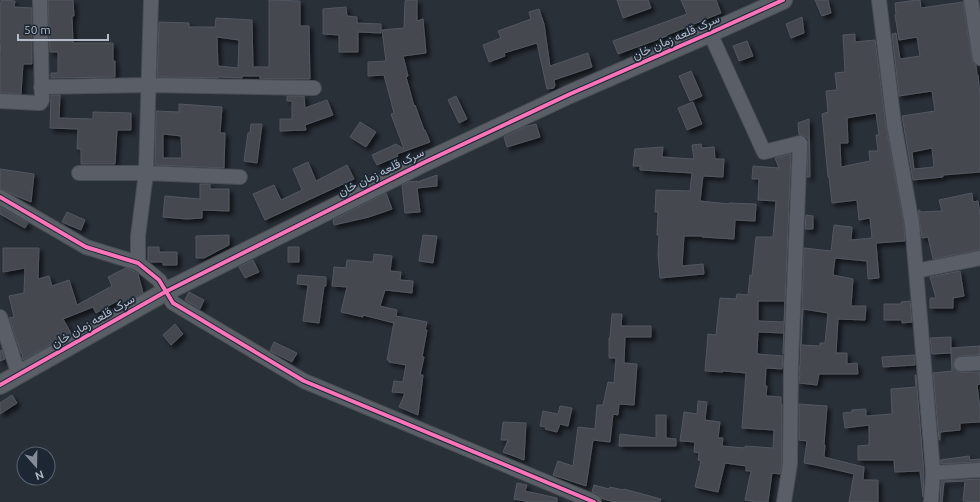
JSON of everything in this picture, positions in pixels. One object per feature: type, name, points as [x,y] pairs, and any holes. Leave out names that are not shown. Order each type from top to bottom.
[{"type":"street","points":[[0,101],[38,103],[42,100],[40,0]]},
{"type":"street","points":[[138,263],[138,236],[146,173],[150,0]]},
{"type":"street","name":"سرک قلعه زمان خان","points":[[0,385],[165,292],[432,159],[570,94],[783,0]]},
{"type":"street","points":[[880,0],[894,124],[912,224],[933,473],[931,502]]},
{"type":"street","points":[[971,0],[980,58]]},
{"type":"street","points":[[710,33],[764,152],[800,143],[791,364],[790,464],[784,502]]},
{"type":"street","points":[[42,87],[148,85],[314,88]]},
{"type":"street","points":[[79,173],[146,173],[240,177]]},
{"type":"street","points":[[0,197],[86,247],[138,263],[159,280],[173,303],[304,381],[594,502]]},
{"type":"street","points":[[916,271],[980,258]]},
{"type":"street","points":[[0,317],[19,375]]},
{"type":"street","points":[[961,364],[980,363]]},
{"type":"street","points":[[933,473],[980,470]]},
{"type":"building","points":[[1,0],[15,1],[14,7],[32,8],[32,64],[23,64],[21,94],[0,93]]},
{"type":"building","points":[[48,0],[73,0],[73,43],[113,43],[115,77],[51,78],[51,73],[58,73],[58,52],[50,52]]},
{"type":"building","points":[[269,0],[300,1],[300,26],[309,26],[310,79],[260,79],[260,76],[242,76],[242,78],[157,77],[159,22],[189,23],[189,27],[215,27],[216,18],[252,20],[253,67],[269,67]],"holes":[[[217,37],[239,40],[238,68],[218,66]]]},
{"type":"building","points":[[417,0],[417,21],[423,19],[426,53],[403,56],[408,76],[406,77],[414,106],[415,105],[430,142],[397,154],[398,156],[377,165],[372,155],[396,144],[404,149],[391,114],[394,113],[384,75],[368,76],[368,62],[386,61],[382,30],[404,28],[405,1]]},
{"type":"building","points":[[617,0],[648,0],[651,8],[623,18]]},
{"type":"building","points":[[681,0],[716,0],[721,13],[667,36],[618,54],[613,41],[687,14]]},
{"type":"building","points":[[815,0],[828,0],[831,13],[822,16]]},
{"type":"building","points":[[920,0],[921,8],[963,2],[972,59],[973,63],[976,65],[978,75],[980,95],[980,172],[943,175],[943,177],[913,180],[902,116],[935,111],[932,91],[899,96],[892,34],[896,33],[900,59],[920,56],[917,37],[899,40],[895,15],[895,3]],"holes":[[[932,148],[934,167],[914,169],[912,152]]]},
{"type":"building","points":[[346,7],[347,16],[357,17],[357,23],[381,24],[381,33],[358,32],[358,52],[339,52],[339,35],[323,34],[323,9]]},
{"type":"building","points":[[539,9],[544,24],[550,66],[588,53],[592,67],[554,80],[554,88],[547,89],[537,43],[504,53],[505,56],[489,62],[483,45],[501,38],[498,31],[531,19],[529,12]]},
{"type":"building","points":[[802,17],[804,33],[791,38],[786,24]]},
{"type":"building","points":[[855,34],[855,42],[875,40],[886,126],[904,225],[905,241],[876,243],[879,278],[868,279],[867,261],[835,258],[833,275],[853,279],[851,306],[866,306],[865,320],[838,319],[836,353],[847,353],[847,364],[857,363],[858,374],[819,374],[817,385],[799,383],[804,248],[831,251],[834,225],[852,227],[851,240],[872,238],[870,218],[859,220],[857,200],[832,203],[828,177],[822,114],[828,112],[826,91],[837,90],[835,73],[845,72],[843,35]],"holes":[[[876,113],[879,135],[876,135],[878,151],[869,151],[870,161],[841,167],[840,143],[848,143],[847,118]],[[803,309],[828,313],[825,343],[820,343],[820,346],[801,345]]]},
{"type":"building","points":[[747,41],[753,56],[739,61],[733,46]]},
{"type":"building","points":[[691,71],[702,96],[690,101],[679,76]]},
{"type":"building","points":[[51,95],[60,95],[59,118],[93,119],[93,112],[131,113],[131,130],[117,130],[115,164],[81,164],[81,149],[77,149],[78,129],[50,128]]},
{"type":"building","points":[[287,96],[304,96],[305,108],[327,100],[333,115],[305,125],[306,130],[280,131],[280,119],[292,119],[292,101],[287,101]]},
{"type":"building","points":[[456,96],[467,119],[459,123],[448,100]]},
{"type":"building","points":[[693,102],[702,124],[687,130],[678,108]]},
{"type":"building","points":[[179,104],[222,107],[220,133],[225,133],[224,168],[155,165],[156,111],[179,112]],"holes":[[[163,134],[181,136],[182,158],[163,158]]]},
{"type":"building","points":[[809,119],[810,177],[807,177],[808,139],[802,135],[799,135],[798,123]]},
{"type":"building","points":[[360,122],[376,132],[366,147],[350,137]]},
{"type":"building","points":[[251,124],[262,124],[257,163],[244,161],[248,133],[250,133]]},
{"type":"building","points":[[536,124],[540,137],[507,147],[504,137],[524,127]]},
{"type":"building","points":[[701,144],[702,148],[714,147],[715,159],[724,159],[723,177],[703,176],[700,201],[729,204],[756,204],[755,221],[735,220],[734,239],[684,236],[682,266],[703,264],[704,274],[660,278],[658,254],[659,235],[657,235],[658,212],[655,212],[656,190],[690,191],[692,173],[640,170],[640,166],[633,166],[635,149],[663,147],[662,157],[694,159],[692,145]]},
{"type":"building","points":[[791,154],[784,333],[758,332],[757,354],[783,356],[782,369],[766,368],[765,386],[767,386],[766,396],[781,397],[782,463],[780,474],[772,473],[768,502],[756,502],[745,500],[751,471],[746,471],[746,466],[725,463],[718,492],[695,487],[701,461],[698,460],[699,453],[694,452],[695,442],[680,441],[684,412],[697,414],[698,401],[707,402],[705,420],[720,422],[718,438],[723,438],[722,446],[773,448],[774,430],[742,428],[746,373],[705,371],[708,334],[716,335],[720,298],[736,299],[737,294],[748,295],[750,275],[752,276],[756,237],[773,237],[776,201],[758,200],[759,179],[752,179],[753,166],[779,168],[775,158]],"holes":[[[758,301],[785,301],[784,322],[758,321]]]},
{"type":"building","points":[[308,162],[316,181],[347,165],[354,179],[265,220],[253,194],[274,185],[281,200],[302,190],[293,169]]},
{"type":"building","points":[[0,169],[34,174],[31,202],[0,189]]},
{"type":"building","points":[[437,175],[437,186],[417,188],[420,212],[405,213],[402,185],[408,182],[417,182]]},
{"type":"building","points":[[200,184],[210,184],[210,189],[229,189],[229,211],[202,210],[202,218],[187,219],[163,217],[165,196],[200,199]]},
{"type":"building","points":[[386,193],[392,209],[369,217],[334,225],[333,220]]},
{"type":"building","points":[[972,193],[973,202],[978,201],[980,214],[980,250],[933,259],[928,237],[922,238],[918,211],[942,211],[939,200]]},
{"type":"building","points":[[0,207],[28,223],[25,228],[0,214]]},
{"type":"building","points":[[67,212],[85,220],[81,230],[62,222]]},
{"type":"building","points":[[806,215],[813,216],[813,229],[805,229]]},
{"type":"building","points":[[229,235],[229,245],[204,258],[196,258],[196,236]]},
{"type":"building","points":[[423,235],[437,236],[433,263],[419,261]]},
{"type":"building","points":[[148,247],[159,247],[159,252],[177,252],[177,265],[163,265],[163,262],[151,262],[148,260]]},
{"type":"building","points":[[288,247],[299,247],[299,262],[288,262]]},
{"type":"building","points":[[3,248],[39,248],[38,279],[49,276],[52,286],[69,280],[77,305],[112,286],[108,277],[126,268],[138,274],[143,293],[121,305],[119,300],[96,313],[93,307],[63,319],[71,333],[23,360],[22,353],[9,318],[14,317],[9,296],[24,293],[25,268],[3,272]]},
{"type":"building","points":[[374,254],[392,256],[390,271],[401,272],[400,280],[413,281],[412,293],[385,290],[380,306],[397,310],[396,316],[427,322],[422,357],[424,357],[420,375],[423,375],[418,415],[399,407],[405,393],[392,392],[394,381],[403,382],[406,365],[389,362],[389,360],[387,360],[394,323],[363,315],[363,317],[341,312],[347,287],[332,286],[334,267],[346,268],[347,260],[373,262]]},
{"type":"building","points":[[253,260],[259,272],[245,278],[239,267]]},
{"type":"building","points":[[960,271],[964,296],[953,298],[953,308],[930,308],[930,298],[936,298],[930,277]]},
{"type":"building","points":[[298,275],[326,277],[326,286],[324,286],[319,323],[303,321],[308,285],[297,284]]},
{"type":"building","points":[[189,292],[204,300],[200,309],[185,300]]},
{"type":"building","points":[[910,301],[912,322],[902,323],[902,320],[884,320],[884,304],[901,304],[901,302]]},
{"type":"building","points":[[612,314],[622,314],[621,326],[651,326],[651,337],[625,337],[624,363],[637,364],[634,405],[619,404],[618,415],[613,414],[610,442],[593,440],[586,486],[553,475],[558,461],[573,466],[578,427],[595,429],[597,405],[603,405],[608,382],[614,383],[616,358],[609,358],[609,338]]},
{"type":"building","points":[[175,324],[183,334],[171,345],[163,335]]},
{"type":"building","points":[[951,337],[951,353],[932,354],[930,338]]},
{"type":"building","points":[[274,342],[297,353],[292,362],[270,351]]},
{"type":"building","points":[[980,346],[980,355],[957,357],[953,364],[954,368],[958,372],[980,372],[980,384],[977,385],[980,422],[960,423],[960,430],[940,432],[939,440],[933,373],[952,371],[951,348]]},
{"type":"building","points":[[2,350],[5,359],[0,361],[0,351]]},
{"type":"building","points":[[915,355],[915,365],[883,367],[882,357]]},
{"type":"building","points":[[915,375],[924,473],[923,497],[920,471],[895,472],[894,460],[858,460],[858,446],[869,445],[869,425],[845,428],[843,413],[852,412],[852,410],[866,409],[866,416],[892,414],[891,389],[916,387]]},
{"type":"building","points":[[12,395],[17,403],[0,414],[0,403]]},
{"type":"building","points":[[799,404],[827,406],[824,457],[864,467],[863,480],[878,480],[878,502],[849,502],[854,474],[804,463],[807,441],[799,440]]},
{"type":"building","points":[[560,406],[572,408],[568,426],[560,424],[557,432],[540,426],[543,411],[558,414]]},
{"type":"building","points":[[656,415],[666,415],[666,438],[676,439],[676,446],[619,446],[620,434],[656,438]]},
{"type":"building","points":[[503,422],[526,423],[524,460],[503,452],[508,440],[501,440]]},
{"type":"building","points":[[969,456],[970,460],[980,459],[980,462],[941,464],[940,460]]},
{"type":"building","points":[[980,479],[980,502],[963,501],[965,481],[944,482],[942,502],[940,502],[941,481]]},
{"type":"building","points":[[517,483],[527,485],[525,491],[557,498],[557,502],[530,502],[514,499]]},
{"type":"building","points":[[594,485],[609,489],[610,487],[624,489],[661,499],[660,502],[615,502],[601,498],[598,494],[592,492]]},
{"type":"cycle path","points":[[0,385],[165,292],[425,162],[570,94],[783,0]]},
{"type":"cycle path","points":[[0,197],[86,247],[138,263],[159,280],[173,303],[304,381],[594,502]]}]
